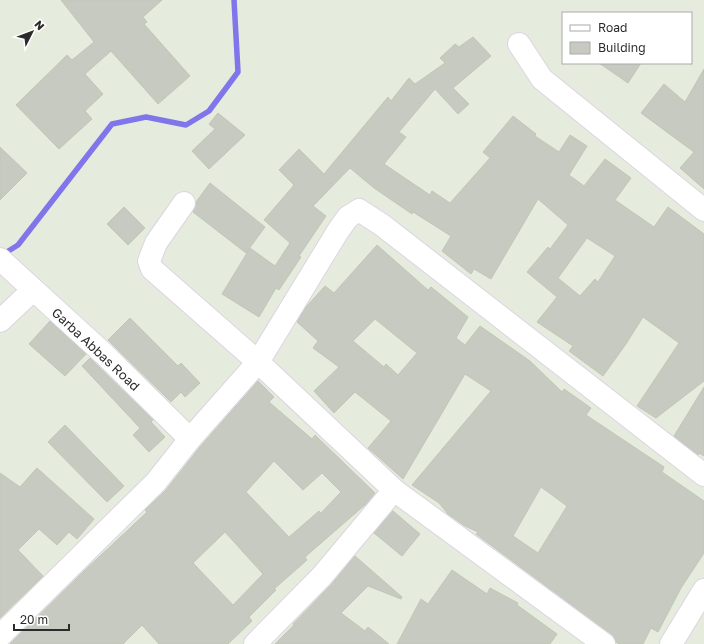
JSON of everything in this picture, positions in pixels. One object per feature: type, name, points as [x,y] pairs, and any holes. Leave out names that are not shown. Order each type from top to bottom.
[{"type":"street","points":[[518,44],[542,79],[704,210]]},
{"type":"street","points":[[184,203],[156,243],[149,260],[152,269],[258,362],[394,490],[604,644]]},
{"type":"street","points":[[0,636],[156,482],[190,439],[258,362],[338,231],[348,217],[359,210],[382,225],[704,474]]},
{"type":"street","name":"Garba Abbas Road","points":[[7,267],[103,353],[190,439]]},
{"type":"street","points":[[0,321],[33,290]]},
{"type":"street","points":[[255,644],[322,576],[394,490]]},
{"type":"street","points":[[671,644],[704,590]]},
{"type":"building","points":[[61,0],[162,0],[143,17],[147,22],[144,24],[190,76],[158,104],[111,51],[85,74],[103,94],[85,111],[92,119],[59,149],[16,105],[67,55],[72,60],[94,42]]},
{"type":"building","points":[[473,37],[491,56],[453,88],[469,104],[458,114],[435,89],[399,132],[406,137],[384,164],[430,195],[432,191],[450,203],[490,158],[483,152],[513,116],[536,134],[535,136],[559,152],[570,135],[587,146],[569,175],[584,186],[605,159],[631,178],[615,200],[654,227],[668,207],[704,234],[704,381],[656,418],[637,406],[679,343],[643,317],[603,376],[569,351],[573,346],[537,322],[557,297],[527,272],[548,247],[550,249],[568,225],[538,199],[491,279],[474,269],[471,274],[442,251],[451,236],[413,212],[412,214],[374,188],[350,168],[313,206],[326,216],[299,256],[301,257],[279,290],[276,288],[259,317],[222,294],[250,248],[275,266],[290,243],[264,220],[294,185],[279,170],[299,149],[324,174],[388,97],[391,101],[409,78],[415,84],[445,63],[440,58],[455,44],[459,47]],"holes":[[[587,238],[615,256],[598,282],[595,279],[580,296],[558,278]]]},
{"type":"building","points":[[600,64],[640,64],[628,83]]},
{"type":"building","points":[[704,69],[704,189],[680,168],[694,152],[641,113],[664,84],[685,102]]},
{"type":"building","points":[[218,113],[245,135],[209,169],[192,151],[215,129],[209,124]]},
{"type":"building","points":[[0,147],[27,173],[0,200]]},
{"type":"building","points":[[210,183],[265,227],[246,253],[193,212],[196,202]]},
{"type":"building","points":[[124,207],[145,228],[128,245],[107,224]]},
{"type":"building","points":[[377,245],[428,290],[431,287],[468,317],[456,338],[465,345],[480,326],[530,361],[562,392],[564,389],[591,408],[586,415],[664,467],[662,472],[704,501],[704,553],[681,588],[658,632],[651,628],[643,644],[619,644],[611,634],[476,534],[478,532],[465,526],[448,514],[439,503],[412,485],[491,391],[465,374],[403,479],[368,448],[391,421],[355,392],[334,413],[314,391],[339,367],[313,348],[318,341],[297,322],[306,307],[325,286],[334,293]],"holes":[[[375,319],[417,353],[398,375],[386,364],[384,367],[353,341]],[[541,487],[567,506],[538,553],[513,536]]]},
{"type":"building","points":[[130,318],[178,366],[181,363],[200,383],[185,397],[181,392],[171,402],[108,340]]},
{"type":"building","points":[[50,321],[86,354],[65,376],[29,344]]},
{"type":"building","points":[[90,358],[153,420],[151,422],[165,437],[149,452],[133,435],[140,428],[82,366]]},
{"type":"building","points":[[258,381],[274,397],[269,402],[312,439],[315,435],[375,493],[366,504],[305,557],[307,560],[274,589],[276,590],[249,617],[252,621],[228,644],[159,644],[142,625],[123,644],[10,644],[147,512],[145,510],[166,490],[200,447]],"holes":[[[274,461],[303,490],[322,473],[341,492],[321,513],[319,511],[289,537],[246,492]],[[225,532],[263,574],[233,605],[193,563]]]},
{"type":"building","points":[[704,387],[704,456],[699,453],[698,455],[674,436]]},
{"type":"building","points":[[65,425],[124,486],[107,502],[48,442]]},
{"type":"building","points":[[37,468],[94,519],[77,539],[69,532],[57,545],[39,529],[18,550],[43,576],[0,618],[0,473],[20,487]]},
{"type":"building","points":[[393,511],[420,534],[402,556],[374,533]]},
{"type":"building","points":[[355,556],[402,597],[401,599],[368,586],[341,613],[365,631],[368,627],[389,644],[275,644],[331,585]]},
{"type":"building","points":[[452,570],[487,594],[490,588],[518,603],[517,605],[557,634],[550,644],[397,644],[421,599],[428,604]]},
{"type":"waterway","points":[[2,255],[18,245],[112,124],[146,117],[186,125],[209,111],[238,72],[234,0]]}]
